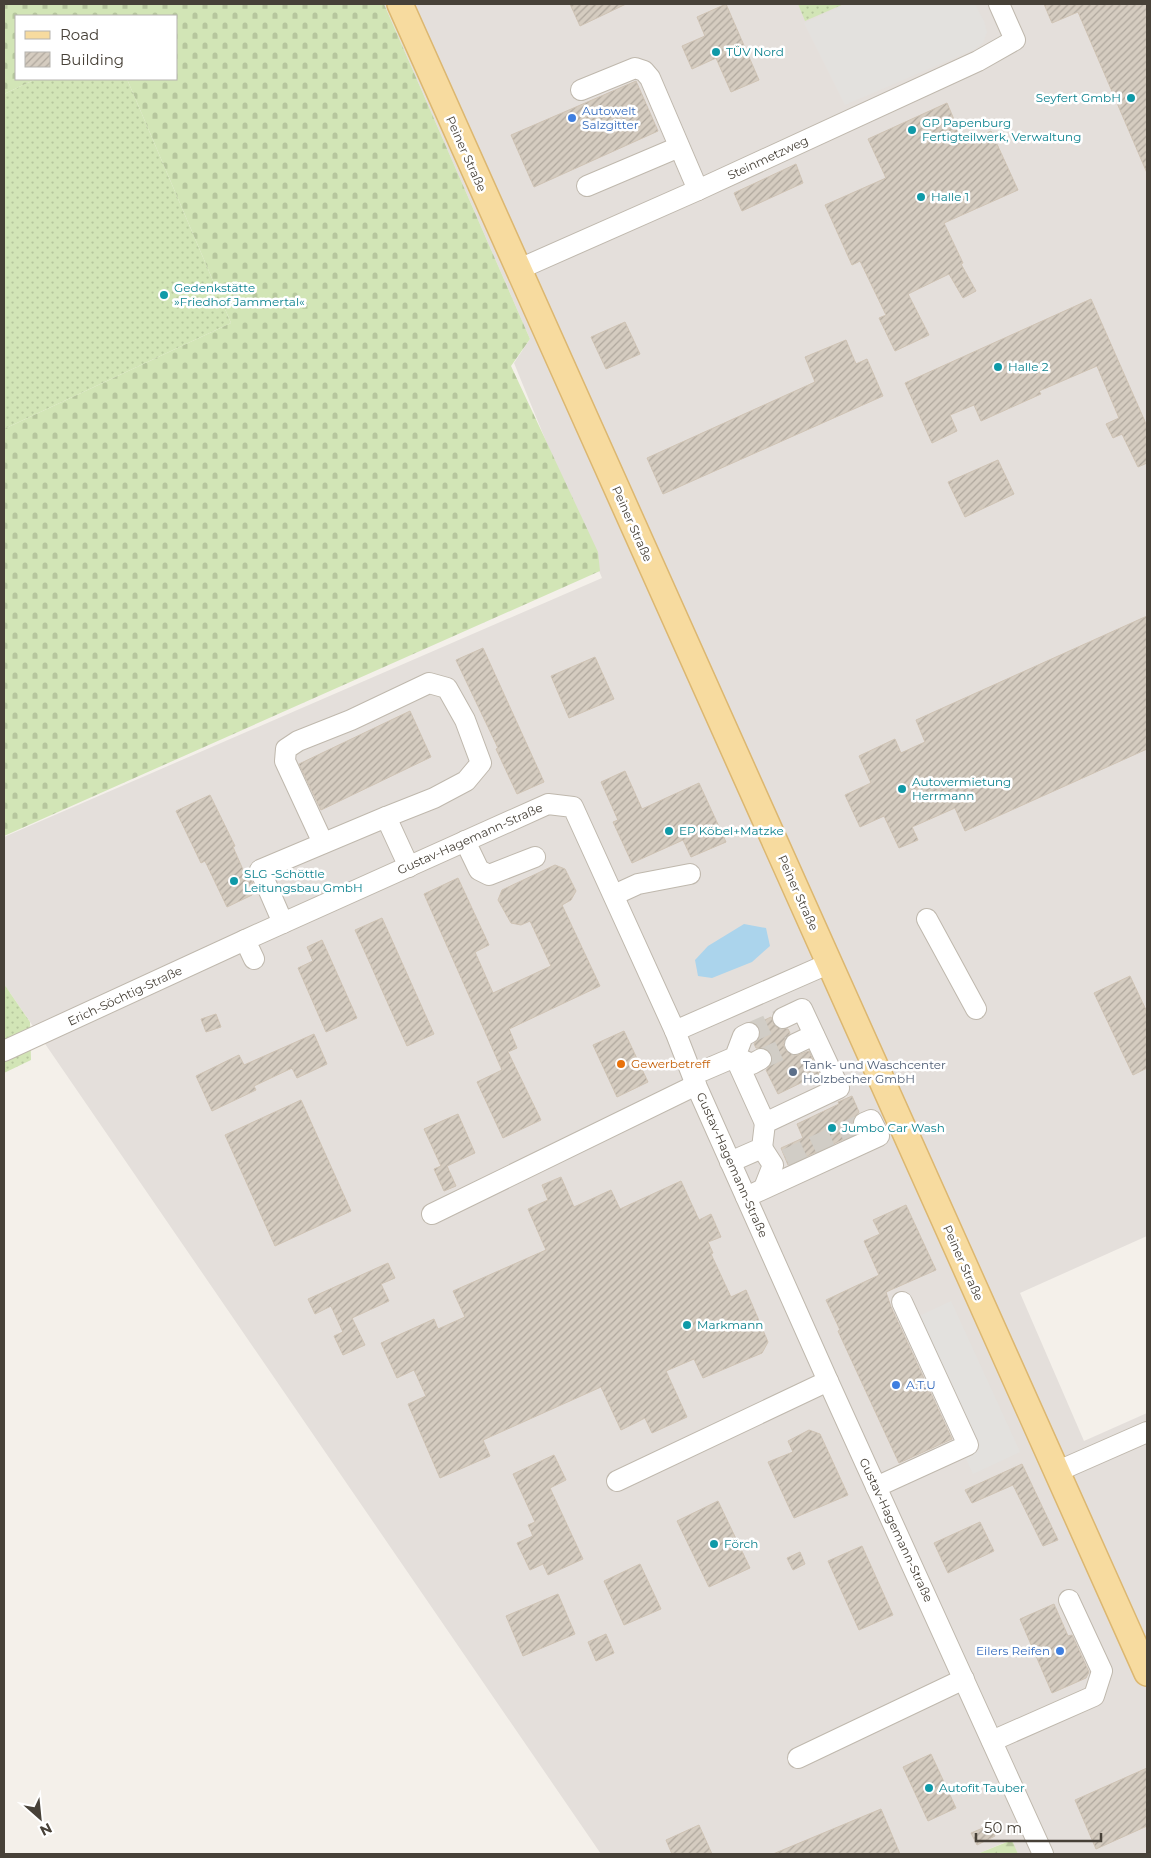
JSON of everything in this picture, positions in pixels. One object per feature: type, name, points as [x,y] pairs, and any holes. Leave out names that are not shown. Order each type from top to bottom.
[{"type":"main road","name":"Peiner Straße","points":[[400,4],[1147,1674]]},
{"type":"street","name":"Steinmetzweg","points":[[518,270],[698,190],[978,61],[1015,40],[999,4]]},
{"type":"street","points":[[580,90],[635,68],[644,71],[650,78],[698,190]]},
{"type":"street","points":[[587,186],[680,147]]},
{"type":"street","points":[[283,923],[260,870],[434,798],[466,781],[482,763],[465,720],[447,688],[429,683],[350,720],[298,741],[286,750],[285,761],[323,843]]},
{"type":"street","name":"Gustav-Hagemann-Straße","points":[[245,940],[548,804],[573,807],[675,1031],[730,1162],[828,1381],[1043,1854]]},
{"type":"street","points":[[386,817],[409,867]]},
{"type":"street","points":[[465,841],[479,870],[489,875],[535,857]]},
{"type":"street","points":[[614,895],[638,884],[690,874]]},
{"type":"street","points":[[926,919],[976,1009]]},
{"type":"street","points":[[245,940],[254,959]]},
{"type":"street","name":"Erich-Söchtig-Straße","points":[[4,1051],[245,940]]},
{"type":"street","points":[[675,1031],[830,963]]},
{"type":"street","points":[[765,1123],[839,1088],[802,1009],[782,1018]]},
{"type":"street","points":[[695,1080],[735,1057],[743,1036],[749,1033]]},
{"type":"street","points":[[795,1044],[814,1035]]},
{"type":"street","points":[[735,1057],[752,1064],[761,1060]]},
{"type":"street","points":[[735,1057],[765,1123],[762,1148]]},
{"type":"street","name":"Gustav-Hagemann-Straße","points":[[432,1214],[695,1080]]},
{"type":"street","points":[[746,1197],[879,1136],[872,1120],[864,1123]]},
{"type":"street","points":[[730,1162],[762,1148]]},
{"type":"street","points":[[762,1148],[779,1162],[764,1188]]},
{"type":"street","points":[[876,1487],[968,1445],[902,1302]]},
{"type":"street","points":[[617,1481],[828,1381]]},
{"type":"street","points":[[1056,1472],[1147,1432]]},
{"type":"street","points":[[992,1741],[1094,1696],[1102,1671],[1069,1600]]},
{"type":"street","points":[[798,1758],[964,1679]]},
{"type":"shaded area","points":[[384,4],[1147,4],[1147,1236],[1020,1293],[1084,1441],[1147,1413],[1147,1854],[1018,1854],[1011,1840],[977,1854],[601,1854],[4,984],[4,837],[602,578],[514,363],[530,339]]},
{"type":"shaded area","points":[[846,4],[975,4],[984,21],[987,32],[983,43],[975,49],[845,105],[804,23]]},
{"type":"shaded area","points":[[951,1301],[1020,1452],[973,1474],[904,1323]]},
{"type":"green space","points":[[4,4],[384,4],[530,339],[511,366],[598,552],[600,571],[4,836],[4,429],[231,323],[127,80],[178,80],[178,15],[15,15],[15,80],[34,80],[4,94]]},
{"type":"green space","points":[[798,4],[844,4],[805,21]]},
{"type":"green space","name":"Gedenkstätte »Friedhof Jammertal«","points":[[34,80],[127,80],[231,323],[4,429],[4,94]]},
{"type":"green space","points":[[4,984],[30,1022],[31,1060],[4,1073]]},
{"type":"green space","points":[[1012,1840],[1018,1854],[977,1854]]},
{"type":"water","points":[[744,924],[766,928],[770,946],[752,962],[712,978],[698,976],[695,960],[708,946]]},
{"type":"building","points":[[570,4],[626,4],[580,26]]},
{"type":"building","name":"TÜV Nord","points":[[726,4],[759,80],[731,92],[716,58],[692,69],[682,46],[705,36],[697,17]]},
{"type":"building","name":"Seyfert GmbH","points":[[1044,4],[1147,4],[1147,173],[1078,12],[1052,23]]},
{"type":"building","points":[[636,81],[658,131],[534,187],[511,135]]},
{"type":"building","points":[[947,103],[964,143],[991,131],[1018,190],[944,223],[963,263],[961,264],[976,291],[963,298],[949,274],[908,294],[929,335],[895,351],[879,318],[886,315],[860,261],[852,265],[825,205],[886,178],[868,139]]},
{"type":"building","points":[[796,164],[803,183],[742,211],[734,193]]},
{"type":"building","points":[[1091,299],[1147,426],[1147,463],[1138,467],[1122,434],[1113,438],[1106,424],[1119,418],[1097,366],[1039,391],[1041,394],[981,421],[974,405],[950,415],[957,431],[932,443],[905,383]]},
{"type":"building","points":[[625,322],[640,354],[606,369],[591,337]]},
{"type":"building","points":[[846,340],[856,364],[867,359],[883,396],[663,494],[647,458],[815,382],[805,357]]},
{"type":"building","points":[[998,460],[1014,494],[965,517],[948,482]]},
{"type":"building","points":[[1147,616],[1147,749],[965,831],[955,808],[912,827],[918,840],[899,848],[884,816],[860,827],[845,795],[871,783],[859,756],[895,739],[901,753],[925,742],[916,720]]},
{"type":"building","points":[[483,648],[544,782],[517,794],[496,749],[498,748],[456,660]]},
{"type":"building","points":[[595,657],[614,699],[569,718],[551,676]]},
{"type":"building","points":[[410,711],[431,757],[321,810],[299,764]]},
{"type":"building","name":"EP Köbel+Matzke","points":[[625,771],[642,809],[699,783],[726,842],[691,857],[683,840],[632,863],[613,822],[618,820],[601,782]]},
{"type":"building","points":[[210,795],[235,846],[233,847],[244,872],[248,870],[254,887],[249,889],[252,895],[227,907],[205,861],[201,863],[176,811]]},
{"type":"building","points":[[555,865],[565,869],[576,891],[571,900],[562,905],[600,986],[509,1029],[517,1048],[508,1052],[541,1120],[503,1138],[477,1082],[502,1070],[424,894],[458,878],[489,945],[475,952],[493,993],[551,966],[530,921],[521,925],[511,923],[498,900],[502,890]]},
{"type":"building","points":[[382,918],[434,1034],[407,1046],[355,930]]},
{"type":"building","points":[[322,940],[357,1018],[326,1032],[298,968],[313,961],[307,947]]},
{"type":"building","points":[[1130,976],[1147,1012],[1147,1068],[1133,1075],[1094,993]]},
{"type":"building","points":[[216,1014],[221,1027],[206,1032],[201,1019]]},
{"type":"building","points":[[771,1017],[776,1027],[788,1029],[790,1033],[783,1043],[785,1050],[795,1056],[809,1051],[819,1074],[778,1094],[766,1070],[771,1065],[772,1054],[767,1049],[756,1048],[754,1044],[761,1034],[756,1024]]},
{"type":"building","name":"Gewerbetreff","points":[[624,1031],[648,1082],[617,1097],[593,1045]]},
{"type":"building","points":[[314,1034],[327,1064],[297,1078],[292,1068],[254,1086],[256,1090],[212,1111],[196,1076],[239,1055],[244,1065]]},
{"type":"building","name":"Jumbo Car Wash","points":[[852,1096],[859,1112],[852,1122],[857,1133],[788,1165],[781,1148],[803,1138],[797,1124]]},
{"type":"building","points":[[301,1100],[351,1211],[275,1246],[225,1135]]},
{"type":"building","points":[[458,1114],[475,1153],[447,1166],[456,1186],[444,1191],[434,1169],[441,1166],[424,1129]]},
{"type":"building","points":[[561,1177],[574,1207],[611,1190],[620,1209],[681,1181],[699,1220],[711,1214],[721,1237],[708,1242],[713,1253],[711,1254],[731,1297],[746,1290],[768,1342],[762,1353],[703,1378],[694,1359],[666,1371],[687,1417],[652,1433],[645,1418],[621,1430],[601,1387],[483,1440],[490,1456],[440,1478],[408,1404],[426,1396],[414,1370],[397,1378],[381,1343],[434,1319],[438,1329],[465,1317],[453,1291],[546,1250],[528,1209],[548,1200],[542,1185]]},
{"type":"building","name":"A.T.U","points":[[906,1205],[936,1270],[886,1292],[891,1307],[952,1439],[899,1463],[838,1331],[840,1330],[826,1300],[879,1275],[864,1241],[880,1234],[873,1220]]},
{"type":"building","points":[[388,1263],[395,1278],[381,1284],[389,1301],[352,1318],[365,1345],[343,1355],[334,1336],[343,1332],[331,1306],[315,1314],[308,1299]]},
{"type":"building","points":[[809,1430],[820,1434],[848,1495],[794,1518],[768,1462],[793,1452],[788,1441]]},
{"type":"building","points":[[554,1455],[566,1480],[550,1488],[583,1559],[548,1575],[543,1564],[530,1570],[517,1543],[533,1536],[528,1525],[535,1522],[513,1474]]},
{"type":"building","points":[[1022,1464],[1058,1540],[1043,1546],[1013,1485],[972,1503],[965,1490]]},
{"type":"building","name":"Förch","points":[[718,1501],[750,1568],[709,1587],[677,1521]]},
{"type":"building","points":[[980,1522],[994,1551],[948,1573],[934,1543]]},
{"type":"building","points":[[862,1546],[893,1615],[859,1630],[828,1561]]},
{"type":"building","points":[[800,1552],[805,1564],[793,1570],[787,1558]]},
{"type":"building","points":[[640,1564],[661,1609],[624,1625],[604,1581]]},
{"type":"building","points":[[558,1594],[575,1634],[523,1656],[506,1616]]},
{"type":"building","name":"Eilers Reifen","points":[[1054,1604],[1068,1636],[1072,1635],[1089,1672],[1086,1678],[1052,1693],[1020,1619]]},
{"type":"building","points":[[606,1634],[614,1653],[596,1661],[588,1642]]},
{"type":"building","name":"Autofit Tauber","points":[[931,1754],[956,1808],[928,1821],[903,1767]]},
{"type":"building","points":[[1147,1768],[1147,1826],[1096,1849],[1075,1800]]},
{"type":"building","points":[[881,1809],[900,1854],[773,1854]]},
{"type":"building","points":[[699,1825],[712,1854],[672,1854],[666,1840]]},
{"type":"building","points":[[990,1825],[995,1836],[977,1845],[971,1833]]},
{"type":"tunnel","points":[[749,1033],[783,1018]]},
{"type":"tunnel","points":[[761,1059],[795,1044]]},
{"type":"tunnel","points":[[786,1159],[864,1123]]},
{"type":"place","name":"TÜV Nord","points":[[716,52]]},
{"type":"place","name":"Seyfert GmbH","points":[[1131,98]]},
{"type":"place","name":"Autowelt Salzgitter","points":[[572,118]]},
{"type":"place","name":"GP Papenburg Fertigteilwerk, Verwaltung","points":[[912,130]]},
{"type":"place","name":"Halle 1","points":[[921,197]]},
{"type":"place","name":"Gedenkstätte »Friedhof Jammertal«","points":[[164,295]]},
{"type":"place","name":"Halle 2","points":[[998,367]]},
{"type":"place","name":"Autovermietung Herrmann","points":[[902,789]]},
{"type":"place","name":"EP Köbel+Matzke","points":[[669,831]]},
{"type":"place","name":"SLG -Schöttle Leitungsbau GmbH","points":[[234,881]]},
{"type":"place","name":"Gewerbetreff","points":[[621,1064]]},
{"type":"place","name":"Tank- und Waschcenter Holzbecher GmbH","points":[[793,1072]]},
{"type":"place","name":"Jumbo Car Wash","points":[[832,1128]]},
{"type":"place","name":"Markmann","points":[[687,1325]]},
{"type":"place","name":"A.T.U","points":[[896,1385]]},
{"type":"place","name":"Förch","points":[[714,1544]]},
{"type":"place","name":"Eilers Reifen","points":[[1060,1651]]},
{"type":"place","name":"Autofit Tauber","points":[[929,1788]]}]
